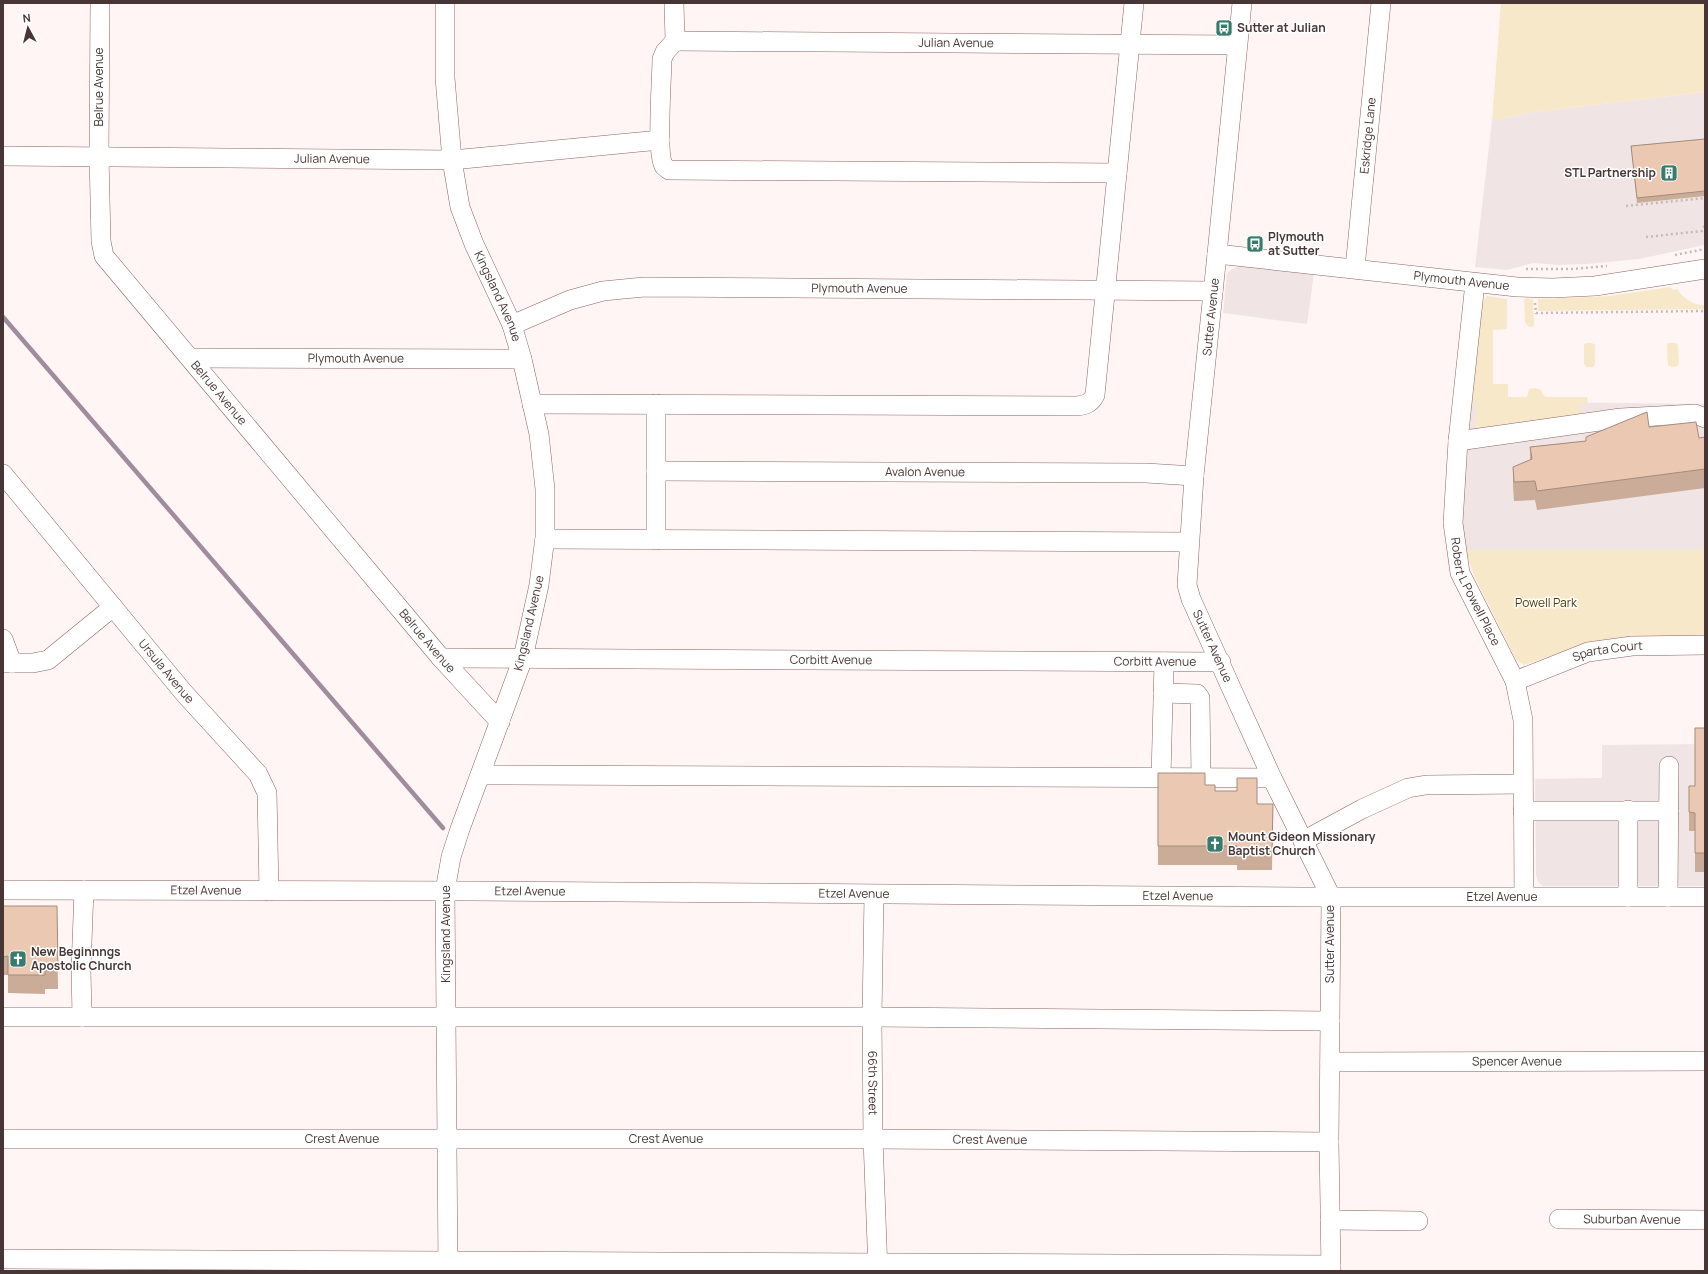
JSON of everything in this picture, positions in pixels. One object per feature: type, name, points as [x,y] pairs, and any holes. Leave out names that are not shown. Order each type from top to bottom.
[{"type":"street","name":"Belrue Avenue","points":[[100,3],[99,156],[101,241],[104,256],[441,658],[500,722]]},
{"type":"street","name":"Kingsland Avenue","points":[[445,3],[445,78],[452,160],[460,207],[474,244],[512,325],[522,359],[539,434],[545,488],[545,539],[539,585],[523,658],[451,857],[446,891],[448,1266]]},
{"type":"street","points":[[674,3],[675,41],[664,52],[662,59],[660,140],[664,167],[669,170],[1117,173]]},
{"type":"street","points":[[532,404],[1085,405],[1091,402],[1095,395],[1134,3]]},
{"type":"street","name":"Sutter Avenue","points":[[1242,3],[1194,476],[1188,542],[1187,585],[1191,599],[1221,662],[1272,778],[1331,897],[1331,1268]]},
{"type":"street","name":"Eskridge Lane","points":[[1355,268],[1381,3]]},
{"type":"street","name":"Julian Avenue","points":[[675,41],[1237,45]]},
{"type":"street","name":"Julian Avenue","points":[[3,156],[452,160],[660,140]]},
{"type":"street","name":"Plymouth Avenue","points":[[1217,254],[1355,268],[1516,287],[1553,288],[1595,286],[1705,269]]},
{"type":"street","name":"Robert L Powell Place","points":[[1475,283],[1458,441],[1452,523],[1460,573],[1515,681],[1523,720],[1524,896]]},
{"type":"street","name":"Plymouth Avenue","points":[[512,325],[570,300],[603,292],[644,287],[1213,291]]},
{"type":"street","name":"Plymouth Avenue","points":[[190,358],[522,359]]},
{"type":"street","points":[[656,404],[656,540]]},
{"type":"street","points":[[1458,441],[1620,418],[1695,414],[1705,418]]},
{"type":"street","name":"Avalon Avenue","points":[[656,471],[1146,473],[1194,476]]},
{"type":"street","name":"Ursula Avenue","points":[[3,474],[184,693],[258,774],[267,793],[268,891]]},
{"type":"street","points":[[545,539],[1188,542]]},
{"type":"street","points":[[3,639],[7,662],[33,663],[48,660],[113,606]]},
{"type":"street","name":"Sparta Court","points":[[1515,681],[1588,652],[1632,646],[1705,645]]},
{"type":"street","name":"Corbitt Avenue","points":[[441,658],[1221,662]]},
{"type":"street","points":[[1161,778],[1164,662]]},
{"type":"street","points":[[1163,693],[1197,694],[1200,698],[1201,778]]},
{"type":"street","points":[[1668,897],[1669,766]]},
{"type":"street","points":[[481,775],[1272,778]]},
{"type":"street","points":[[1303,841],[1362,809],[1408,788],[1426,786],[1523,784]]},
{"type":"street","points":[[1628,810],[1628,897]]},
{"type":"street","points":[[1524,811],[1669,811]]},
{"type":"street","name":"Etzel Avenue","points":[[3,890],[446,891],[1331,897],[1705,897]]},
{"type":"street","points":[[82,1017],[81,969],[84,890]]},
{"type":"street","name":"66th Street","points":[[874,895],[872,1017],[873,1139],[878,1267]]},
{"type":"street","points":[[3,1017],[872,1017],[1330,1021]]},
{"type":"street","name":"Spencer Avenue","points":[[1330,1062],[1705,1061]]},
{"type":"street","name":"Crest Avenue","points":[[3,1138],[873,1139],[1330,1142]]},
{"type":"street","name":"Suburban Avenue","points":[[1559,1219],[1705,1220]]},
{"type":"street","points":[[1330,1220],[1418,1220]]},
{"type":"street","points":[[3,1259],[448,1266],[1331,1268]]},
{"type":"path","points":[[1626,206],[1705,198]]},
{"type":"path","points":[[1646,237],[1702,231],[1705,225]]},
{"type":"path","points":[[1520,270],[1614,265]]},
{"type":"path","points":[[1535,297],[1536,313],[1705,311]]},
{"type":"shaded area","points":[[1705,92],[1705,245],[1639,259],[1587,264],[1559,265],[1533,263],[1507,270],[1475,267],[1492,121],[1533,112]]},
{"type":"shaded area","points":[[1242,265],[1314,273],[1307,324],[1223,313],[1227,273]]},
{"type":"shaded area","points":[[1471,401],[1705,404],[1705,550],[1465,550],[1461,515]]},
{"type":"shaded area","points":[[1705,744],[1705,886],[1543,886],[1538,882],[1536,875],[1535,779],[1602,778],[1602,745]]},
{"type":"green space","points":[[1501,3],[1705,3],[1705,92],[1533,112],[1492,121]]},
{"type":"green space","points":[[1670,287],[1673,290],[1677,289],[1682,295],[1693,303],[1705,305],[1705,309],[1538,311],[1538,299],[1610,296]]},
{"type":"green space","points":[[1487,296],[1507,299],[1507,327],[1506,329],[1493,330],[1493,384],[1508,384],[1508,397],[1527,397],[1529,389],[1535,388],[1541,390],[1545,397],[1587,397],[1588,404],[1579,404],[1581,416],[1482,430],[1474,426],[1477,401],[1474,401],[1470,420],[1469,416],[1481,304]]},
{"type":"green space","points":[[1524,299],[1533,299],[1534,325],[1532,327],[1529,327],[1525,322]]},
{"type":"green space","points":[[1586,343],[1592,343],[1595,345],[1595,364],[1593,367],[1586,367],[1584,364],[1584,345]]},
{"type":"green space","points":[[1669,343],[1675,343],[1678,345],[1679,364],[1676,367],[1668,366],[1667,345]]},
{"type":"green space","name":"Powell Park","points":[[1465,550],[1705,550],[1705,637],[1590,643],[1524,665],[1516,660],[1475,578]]},
{"type":"building","name":"STL Partnership","points":[[1705,139],[1705,191],[1637,198],[1631,146]]},
{"type":"building","points":[[1647,412],[1649,427],[1696,422],[1699,438],[1705,437],[1705,469],[1537,491],[1535,481],[1514,482],[1513,467],[1532,459],[1530,447],[1586,441],[1586,437]]},
{"type":"building","points":[[1695,728],[1705,728],[1705,853],[1695,853],[1695,813],[1689,812],[1689,786],[1695,786]]},
{"type":"building","name":"Mount Gideon Missionary Baptist Church","points":[[1158,773],[1205,773],[1205,785],[1215,785],[1215,791],[1237,791],[1237,778],[1257,778],[1257,804],[1273,804],[1272,851],[1237,851],[1237,846],[1158,846]]},
{"type":"building","name":"New Beginnngs Apostolic Church","points":[[3,906],[57,906],[58,970],[45,970],[45,975],[8,975],[8,956],[3,957]]},
{"type":"waterway","points":[[3,317],[443,828]]},
{"type":"place","name":"Sutter at Julian","points":[[1224,28]]},
{"type":"place","name":"STL Partnership","points":[[1669,173]]},
{"type":"place","name":"Plymouth at Sutter","points":[[1255,244]]},
{"type":"place","name":"Mount Gideon Missionary Baptist Church","points":[[1215,844]]},
{"type":"place","name":"New Beginnngs Apostolic Church","points":[[18,959]]}]
